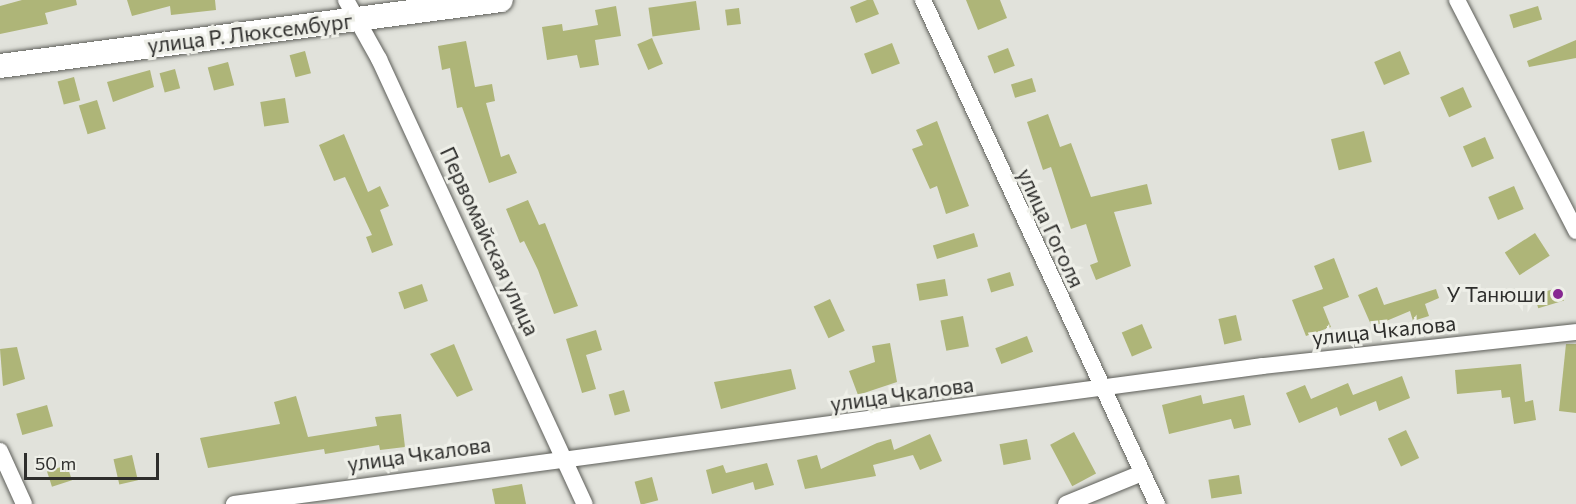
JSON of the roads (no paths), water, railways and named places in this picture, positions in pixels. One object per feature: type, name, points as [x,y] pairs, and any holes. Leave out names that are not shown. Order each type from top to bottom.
[{"type":"street","name":"улица Р. Люксембург","points":[[0,66],[352,10],[501,0]]},
{"type":"street","name":"улица Гоголя","points":[[923,0],[1101,390],[1157,504]]},
{"type":"street","points":[[1457,0],[1576,231]]},
{"type":"street","name":"Первомайская улица","points":[[352,10],[567,458],[585,504]]},
{"type":"street","name":"улица Чкалова","points":[[234,504],[567,458],[1101,390],[1263,366],[1576,332]]},
{"type":"street","points":[[0,451],[24,504]]},
{"type":"street","points":[[1066,504],[1142,473]]},
{"type":"place","name":"У Танюши","points":[[1558,294]]}]
